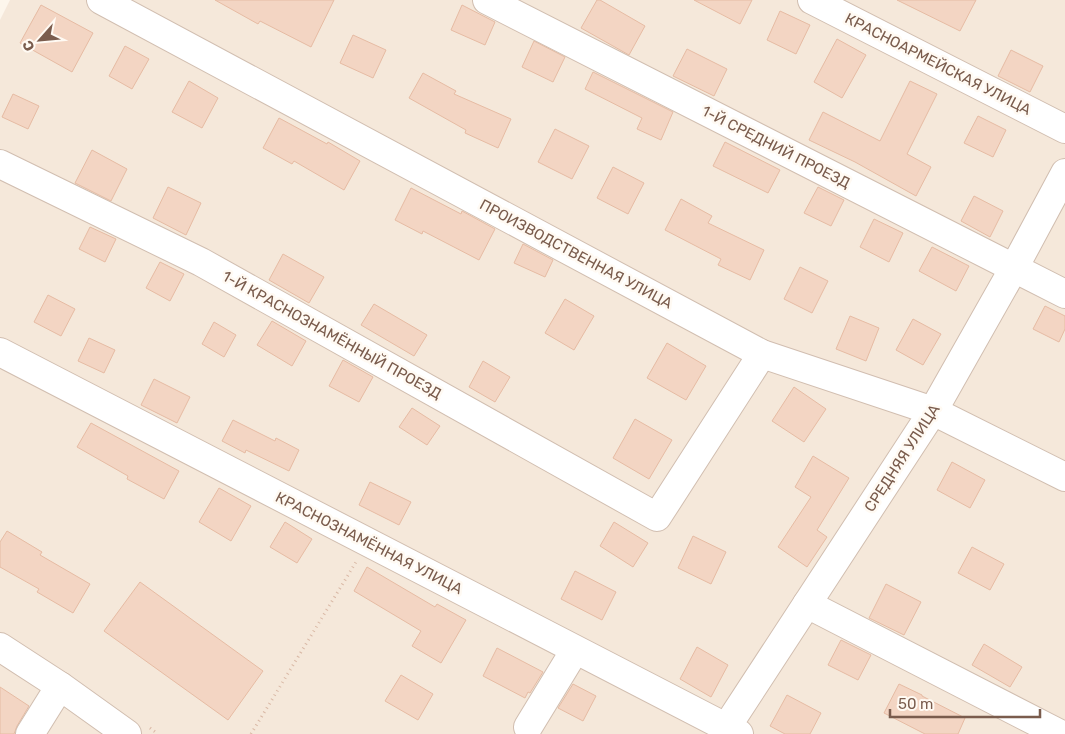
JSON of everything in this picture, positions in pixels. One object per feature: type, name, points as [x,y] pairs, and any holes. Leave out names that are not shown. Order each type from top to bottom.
[{"type":"street","name":"ПРОИЗВОДСТВЕННАЯ УЛИЦА","points":[[102,0],[762,354],[933,411],[1065,476]]},
{"type":"street","name":"1-Й СРЕДНИЙ ПРОЕЗД","points":[[487,0],[1065,294]]},
{"type":"street","name":"КРАСНОАРМЕЙСКАЯ УЛИЦА","points":[[812,0],[1065,129]]},
{"type":"street","name":"1-Й КРАСНОЗНАМЁННЫЙ ПРОЕЗД","points":[[0,164],[201,262],[657,517],[762,354]]},
{"type":"street","name":"СРЕДНЯЯ УЛИЦА","points":[[731,732],[807,604],[933,411],[1065,173]]},
{"type":"street","name":"КРАСНОЗНАМЁННАЯ УЛИЦА","points":[[0,352],[731,732]]},
{"type":"street","points":[[807,604],[1060,734]]},
{"type":"street","points":[[0,647],[60,686],[127,734]]},
{"type":"street","points":[[528,726],[575,650]]},
{"type":"street","points":[[30,734],[60,686]]},
{"type":"path","points":[[251,734],[368,542]]},
{"type":"shaded area","points":[[10,0],[1065,0],[1065,734],[0,734],[0,20]]},
{"type":"building","points":[[215,0],[334,0],[311,47],[260,21],[258,24]]},
{"type":"building","points":[[597,0],[645,26],[629,55],[581,28]]},
{"type":"building","points":[[694,0],[752,0],[740,24]]},
{"type":"building","points":[[897,0],[976,0],[960,31]]},
{"type":"building","points":[[41,5],[93,33],[72,72],[20,43]]},
{"type":"building","points":[[462,5],[495,22],[485,45],[451,30]]},
{"type":"building","points":[[780,11],[810,25],[796,54],[767,40]]},
{"type":"building","points":[[353,35],[386,50],[373,78],[340,63]]},
{"type":"building","points":[[837,39],[866,55],[842,98],[814,82]]},
{"type":"building","points":[[534,41],[565,57],[553,82],[522,67]]},
{"type":"building","points":[[125,46],[149,59],[132,89],[109,76]]},
{"type":"building","points":[[687,49],[727,69],[714,96],[673,76]]},
{"type":"building","points":[[1011,50],[1043,66],[1030,92],[998,76]]},
{"type":"building","points":[[593,72],[673,112],[661,140],[637,129],[642,118],[585,89]]},
{"type":"building","points":[[423,73],[456,91],[454,94],[511,119],[498,148],[465,133],[466,130],[409,98]]},
{"type":"building","points":[[189,81],[218,98],[202,128],[172,112]]},
{"type":"building","points":[[910,81],[937,94],[907,154],[931,167],[916,196],[855,162],[809,140],[823,112],[880,141]]},
{"type":"building","points":[[13,94],[39,106],[28,129],[2,117]]},
{"type":"building","points":[[978,116],[1006,130],[993,157],[964,143]]},
{"type":"building","points":[[279,118],[327,144],[328,142],[360,161],[344,190],[294,161],[292,164],[263,148]]},
{"type":"building","points":[[555,129],[589,146],[572,179],[538,162]]},
{"type":"building","points":[[725,142],[780,170],[768,193],[713,166]]},
{"type":"building","points":[[92,150],[127,169],[111,201],[75,183]]},
{"type":"building","points":[[613,167],[644,183],[628,214],[597,198]]},
{"type":"building","points":[[168,187],[201,203],[186,235],[153,218]]},
{"type":"building","points":[[818,187],[844,200],[831,226],[804,213]]},
{"type":"building","points":[[411,188],[461,214],[462,211],[495,229],[479,260],[423,231],[422,234],[395,220]]},
{"type":"building","points":[[974,196],[1003,211],[990,237],[961,221]]},
{"type":"building","points":[[681,199],[712,216],[708,223],[764,250],[750,280],[718,265],[721,259],[665,230]]},
{"type":"building","points":[[874,219],[903,233],[889,262],[860,247]]},
{"type":"building","points":[[90,227],[116,239],[105,262],[79,249]]},
{"type":"building","points":[[523,244],[553,260],[545,277],[514,263]]},
{"type":"building","points":[[932,247],[969,266],[956,291],[919,271]]},
{"type":"building","points":[[283,254],[324,277],[309,303],[269,280]]},
{"type":"building","points":[[160,262],[184,274],[170,301],[146,288]]},
{"type":"building","points":[[800,267],[828,281],[812,313],[784,299]]},
{"type":"building","points":[[48,295],[75,309],[61,336],[34,322]]},
{"type":"building","points":[[565,299],[594,316],[574,350],[545,333]]},
{"type":"building","points":[[374,304],[427,335],[414,356],[361,325]]},
{"type":"building","points":[[1045,306],[1065,316],[1065,329],[1059,342],[1033,329]]},
{"type":"building","points":[[850,316],[879,328],[866,361],[836,349]]},
{"type":"building","points":[[913,319],[941,334],[923,365],[896,350]]},
{"type":"building","points":[[272,321],[306,341],[292,366],[257,345]]},
{"type":"building","points":[[214,322],[236,335],[224,357],[202,344]]},
{"type":"building","points":[[89,338],[115,350],[104,373],[78,361]]},
{"type":"building","points":[[667,343],[706,366],[686,400],[647,378]]},
{"type":"building","points":[[343,360],[373,377],[359,402],[329,386]]},
{"type":"building","points":[[483,361],[510,377],[495,402],[469,387]]},
{"type":"building","points":[[154,379],[190,397],[177,423],[141,405]]},
{"type":"building","points":[[794,387],[826,409],[804,442],[772,421]]},
{"type":"building","points":[[412,408],[440,426],[427,445],[399,427]]},
{"type":"building","points":[[635,419],[672,440],[649,479],[613,458]]},
{"type":"building","points":[[233,420],[275,441],[276,438],[299,450],[289,471],[246,450],[245,453],[222,441]]},
{"type":"building","points":[[91,423],[179,471],[164,499],[127,479],[128,476],[77,447]]},
{"type":"building","points":[[813,456],[849,478],[817,530],[827,537],[807,567],[778,547],[811,497],[795,487]]},
{"type":"building","points":[[952,462],[985,480],[970,508],[937,490]]},
{"type":"building","points":[[370,482],[411,502],[399,525],[359,505]]},
{"type":"building","points":[[219,488],[251,506],[231,541],[199,522]]},
{"type":"building","points":[[285,522],[312,539],[297,563],[270,547]]},
{"type":"building","points":[[614,522],[648,543],[633,567],[600,546]]},
{"type":"building","points":[[7,531],[42,552],[40,555],[90,584],[73,613],[37,592],[39,589],[0,567],[0,542]]},
{"type":"building","points":[[693,536],[726,552],[711,584],[678,568]]},
{"type":"building","points":[[972,547],[1004,564],[990,590],[958,573]]},
{"type":"building","points":[[367,567],[435,607],[437,604],[466,620],[441,663],[412,646],[421,631],[354,591]]},
{"type":"building","points":[[575,571],[616,592],[602,620],[561,599]]},
{"type":"building","points":[[140,582],[263,671],[228,720],[104,631]]},
{"type":"building","points":[[886,584],[921,602],[904,635],[869,618]]},
{"type":"building","points":[[841,640],[871,655],[858,680],[828,665]]},
{"type":"building","points":[[984,644],[1022,667],[1010,687],[972,665]]},
{"type":"building","points":[[697,647],[728,665],[711,697],[680,679]]},
{"type":"building","points":[[497,648],[543,672],[525,698],[483,676]]},
{"type":"building","points":[[401,675],[433,694],[418,720],[385,701]]},
{"type":"building","points":[[573,684],[596,696],[583,721],[558,708]]},
{"type":"building","points":[[899,684],[965,718],[958,734],[925,734],[884,713]]},
{"type":"building","points":[[0,687],[29,706],[14,734],[0,734]]},
{"type":"building","points":[[787,695],[821,713],[810,734],[785,734],[770,726]]}]
